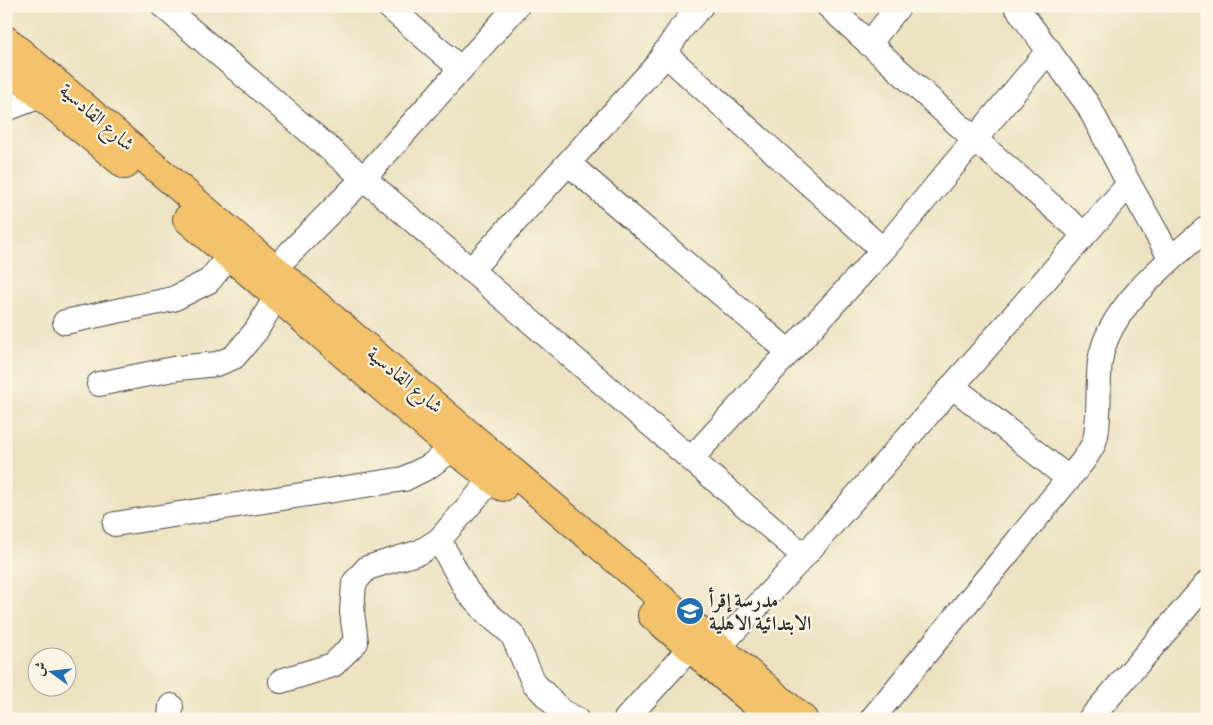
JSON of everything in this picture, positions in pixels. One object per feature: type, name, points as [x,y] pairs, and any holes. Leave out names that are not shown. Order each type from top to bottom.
[{"type":"highway","name":"شارع القادسية","points":[[6,40],[149,174],[229,256],[453,449],[493,478],[773,719]]},
{"type":"highway","name":"شارع القادسية","points":[[6,67],[40,96],[149,174],[274,269],[804,719]]},
{"type":"street","points":[[163,6],[804,556]]},
{"type":"street","points":[[388,6],[461,69]]},
{"type":"street","points":[[274,269],[364,178],[518,6]]},
{"type":"street","points":[[471,270],[656,66],[680,30],[701,6]]},
{"type":"street","points":[[828,6],[1084,234]]},
{"type":"street","points":[[869,44],[899,6]]},
{"type":"street","points":[[1016,6],[1088,106],[1171,259]]},
{"type":"street","points":[[691,459],[883,250],[1049,50]]},
{"type":"street","points":[[664,53],[883,250]]},
{"type":"street","points":[[6,109],[40,96]]},
{"type":"street","points":[[568,163],[789,352]]},
{"type":"street","points":[[719,647],[804,556],[1129,184]]},
{"type":"street","points":[[872,719],[1068,479],[1094,444],[1100,362],[1109,332],[1133,298],[1171,259],[1207,228]]},
{"type":"street","points":[[66,322],[173,299],[209,281],[229,256]]},
{"type":"street","points":[[99,384],[178,368],[217,364],[234,357],[256,331],[276,297]]},
{"type":"street","points":[[952,386],[1068,479]]},
{"type":"street","points":[[115,524],[404,479],[428,467],[453,449]]},
{"type":"street","points":[[281,682],[332,665],[356,642],[352,612],[354,583],[367,568],[420,552],[439,540],[493,478]]},
{"type":"street","points":[[439,540],[467,591],[488,614],[512,634],[534,683],[561,711],[576,719]]},
{"type":"street","points":[[1090,719],[1207,583]]},
{"type":"street","points":[[626,719],[690,648]]},
{"type":"place","name":"مدرسة إقرأ الابتدائية الاهلية","points":[[690,611]]}]
